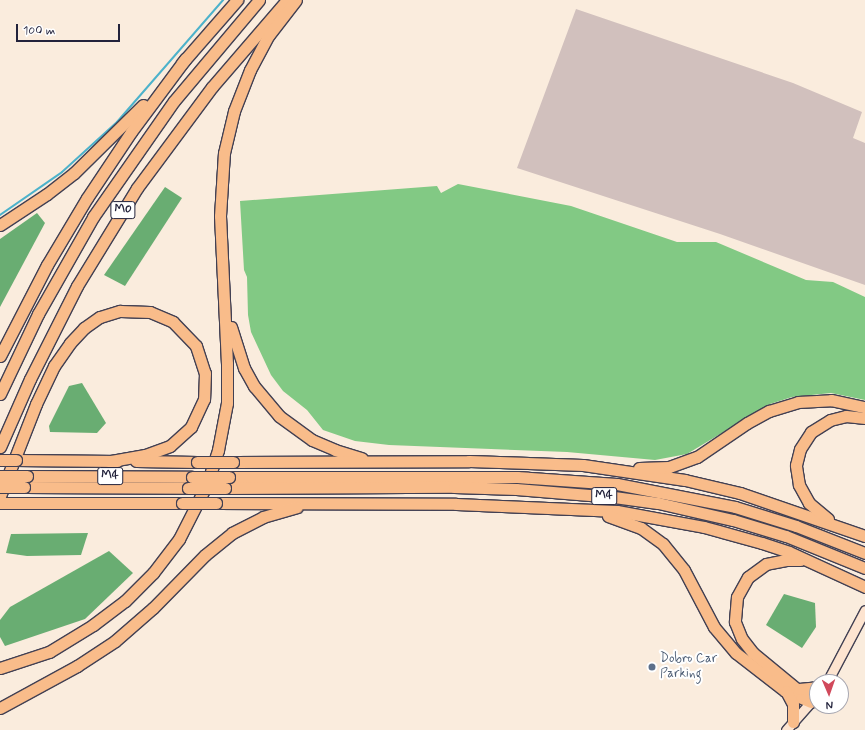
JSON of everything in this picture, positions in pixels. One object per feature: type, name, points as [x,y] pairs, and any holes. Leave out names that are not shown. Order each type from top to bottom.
[{"type":"highway","points":[[0,224],[47,194],[74,173],[121,128],[237,0]]},
{"type":"highway","name":"M0","points":[[0,394],[38,314],[93,217],[174,101],[259,0]]},
{"type":"highway","name":"M0","points":[[0,447],[30,380],[74,293],[137,188],[212,87],[287,0]]},
{"type":"highway","points":[[0,668],[49,652],[104,617],[148,578],[179,539],[207,484],[222,434],[227,403],[225,297],[220,209],[224,153],[229,130],[253,64],[269,35],[296,0]]},
{"type":"highway","points":[[0,356],[47,265],[87,198],[131,132],[186,58]]},
{"type":"highway","points":[[225,297],[236,349],[254,386],[267,404],[292,427],[312,440],[335,450],[380,461]]},
{"type":"highway","points":[[0,496],[36,404],[54,366],[70,343],[84,328],[100,317],[120,311],[150,312],[173,322],[196,346],[205,373],[204,399],[192,427],[170,446],[145,455],[110,461]]},
{"type":"highway","points":[[618,469],[669,467],[698,457],[747,423],[769,411],[798,402],[831,400],[865,407]]},
{"type":"highway","points":[[838,526],[820,513],[803,494],[797,475],[797,458],[803,443],[819,425],[837,417],[865,418]]},
{"type":"highway","points":[[0,460],[197,462],[527,462],[618,469],[685,480],[740,493],[865,536]]},
{"type":"highway","name":"M4","points":[[0,476],[25,482],[188,488],[485,488],[614,496],[658,503],[739,522],[809,545],[865,568]]},
{"type":"highway","name":"M4","points":[[0,487],[25,482],[229,476],[517,477],[617,484],[735,507],[796,526],[865,553]]},
{"type":"highway","points":[[0,503],[343,504],[588,508],[656,517],[704,527],[762,543],[812,562],[865,587]]},
{"type":"highway","points":[[0,708],[77,666],[115,641],[153,608],[205,555],[243,526],[268,515],[297,507],[343,504]]},
{"type":"highway","points":[[588,508],[629,522],[663,544],[684,570],[705,611],[727,643],[748,663],[785,691],[793,704],[790,726]]},
{"type":"highway","points":[[809,695],[762,662],[747,646],[738,630],[735,609],[740,590],[756,569],[786,560],[812,562]]},
{"type":"highway","points":[[799,689],[809,688]]},
{"type":"highway","points":[[785,691],[809,697]]},
{"type":"main road","points":[[831,674],[865,610]]},
{"type":"main road","points":[[790,726],[809,704]]},
{"type":"shaded area","points":[[576,9],[793,83],[862,112],[853,138],[865,143],[865,285],[720,234],[517,168]]},
{"type":"green space","points":[[458,184],[571,206],[677,242],[716,242],[806,280],[833,282],[865,297],[865,400],[831,393],[792,397],[770,404],[687,454],[655,460],[567,452],[389,445],[355,441],[323,430],[307,410],[283,391],[271,375],[251,332],[248,315],[247,277],[244,270],[240,201],[437,186],[441,193]]},
{"type":"green space","points":[[165,187],[182,198],[125,286],[104,275]]},
{"type":"green space","points":[[37,213],[45,223],[0,307],[0,239]]},
{"type":"green space","points":[[82,383],[106,423],[97,433],[50,432],[49,426],[69,386]]},
{"type":"green space","points":[[88,533],[81,555],[27,556],[6,553],[11,534]]},
{"type":"green space","points":[[109,551],[133,573],[85,619],[5,646],[0,637],[0,620],[10,607]]},
{"type":"green space","points":[[784,594],[815,603],[816,627],[802,648],[766,625]]},
{"type":"waterway","points":[[0,215],[62,172],[117,122],[223,0]]},
{"type":"place","name":"Dobro Car Parking","points":[[652,667]]}]
